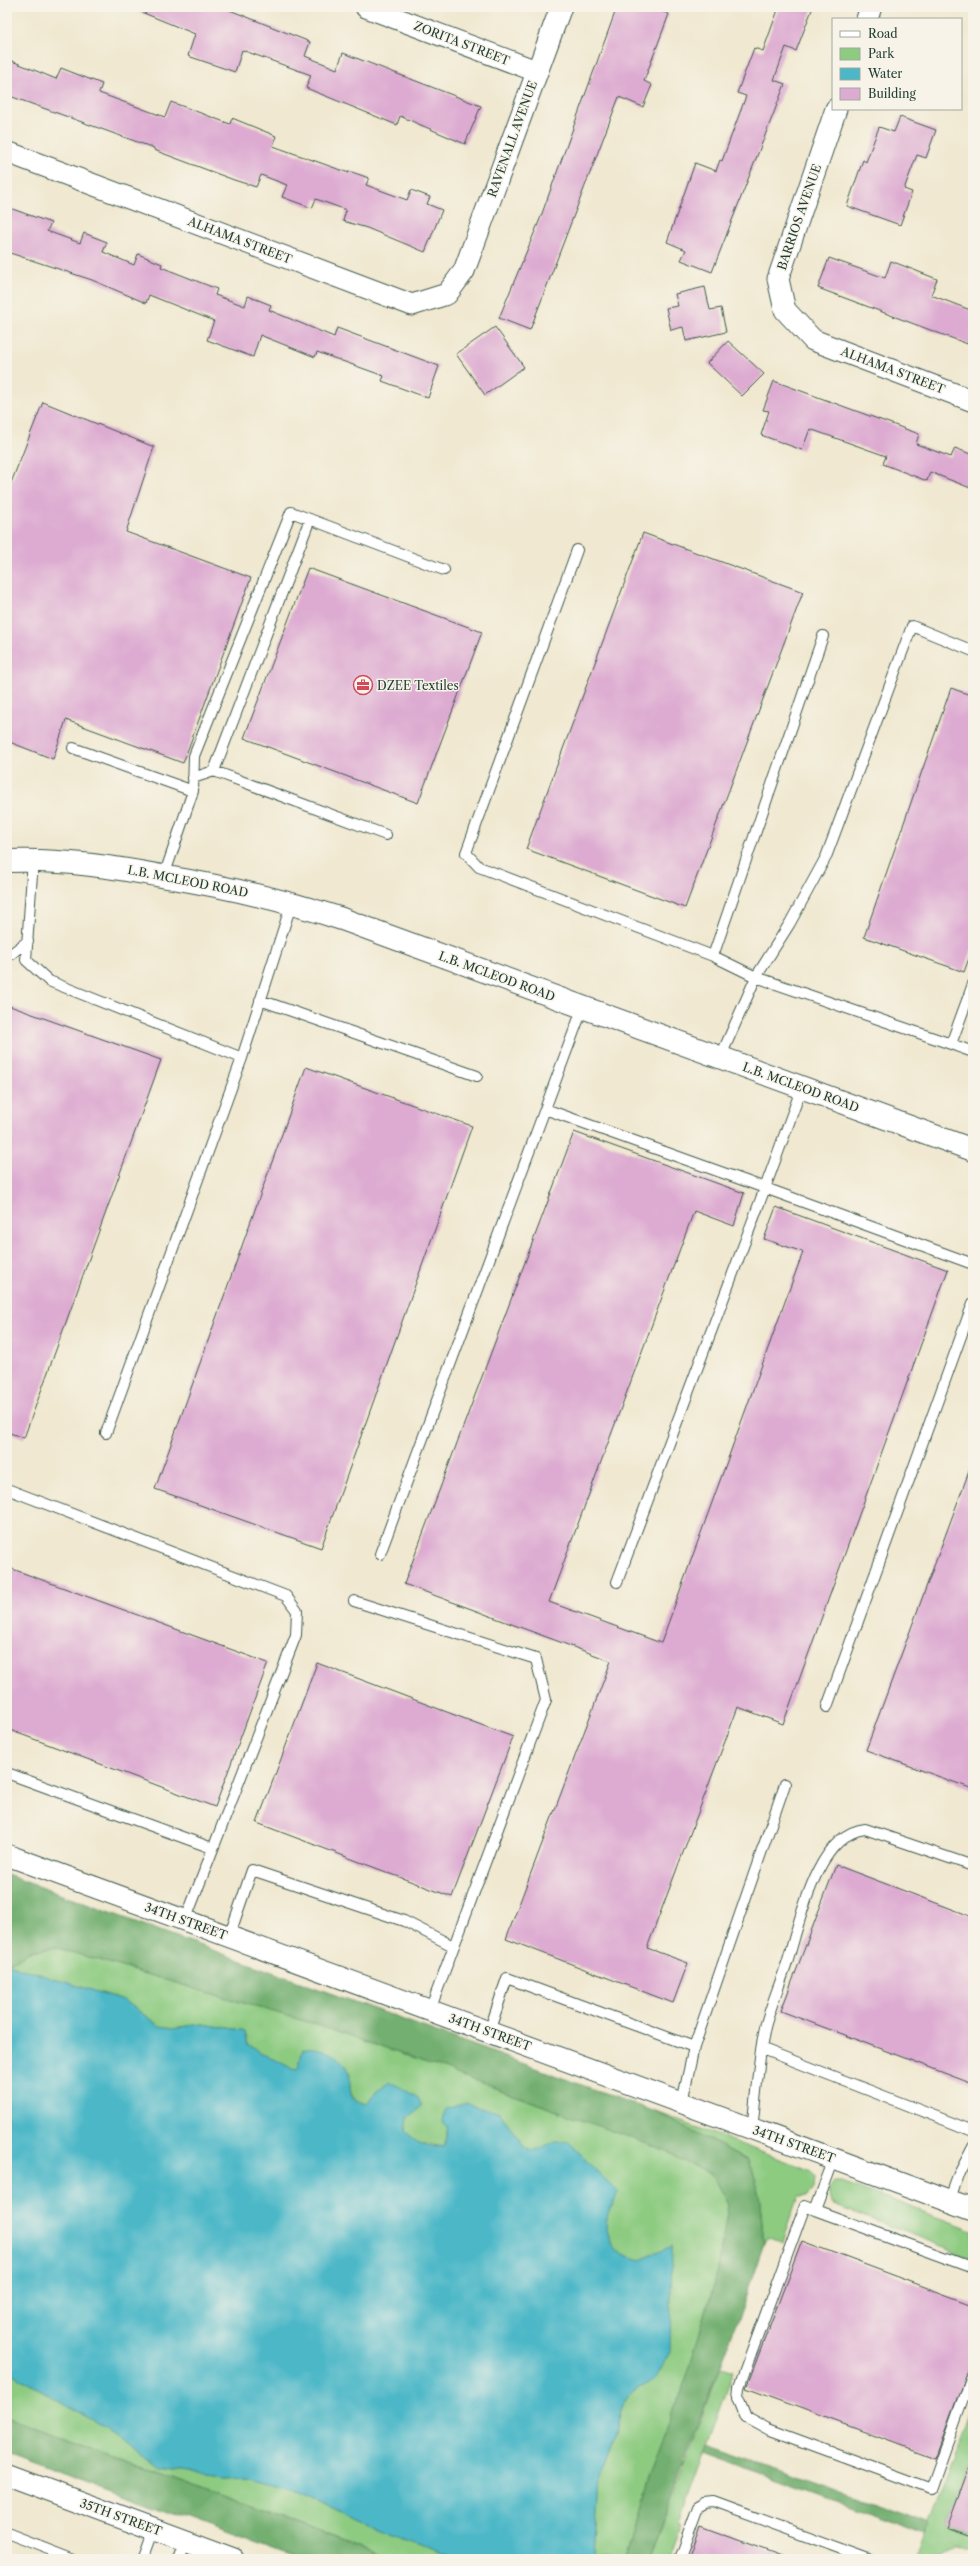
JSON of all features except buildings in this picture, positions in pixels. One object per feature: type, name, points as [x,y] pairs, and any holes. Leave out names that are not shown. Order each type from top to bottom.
[{"type":"street","name":"ZORITA STREET","points":[[366,7],[536,71]]},
{"type":"street","name":"RAVENALL AVENUE","points":[[464,271],[560,7]]},
{"type":"street","points":[[867,18],[871,7]]},
{"type":"street","name":"BARRIOS AVENUE","points":[[813,340],[785,310],[778,278],[836,110]]},
{"type":"street","name":"ALHAMA STREET","points":[[7,152],[412,305],[447,294],[464,271]]},
{"type":"street","name":"ALHAMA STREET","points":[[813,340],[973,401]]},
{"type":"street","name":"L.B. MCLEOD ROAD","points":[[7,861],[33,860],[127,869],[234,888],[292,902],[973,1150]]},
{"type":"street","name":"34TH STREET","points":[[7,1855],[973,2210]]},
{"type":"street","name":"35TH STREET","points":[[7,2475],[154,2529],[182,2550],[234,2559]]},
{"type":"lane","points":[[164,876],[193,791],[194,756],[291,512],[444,570]]},
{"type":"lane","points":[[214,771],[310,519]]},
{"type":"lane","points":[[578,550],[466,853],[479,867],[713,956],[756,976],[973,1052]]},
{"type":"lane","points":[[720,1058],[756,976],[790,923],[826,857],[912,626],[973,651]]},
{"type":"lane","points":[[713,956],[823,636]]},
{"type":"lane","points":[[74,748],[193,791]]},
{"type":"lane","points":[[193,778],[214,771],[386,835]]},
{"type":"lane","points":[[33,860],[26,960],[49,981],[242,1058]]},
{"type":"lane","points":[[106,1433],[242,1058],[292,902]]},
{"type":"lane","points":[[7,957],[28,941]]},
{"type":"lane","points":[[952,1044],[973,984]]},
{"type":"lane","points":[[260,1000],[477,1076]]},
{"type":"lane","points":[[380,1554],[583,1007]]},
{"type":"lane","points":[[617,1582],[802,1087]]},
{"type":"lane","points":[[545,1109],[973,1264]]},
{"type":"lane","points":[[827,1706],[973,1303]]},
{"type":"lane","points":[[7,1489],[286,1596],[297,1611],[296,1635],[212,1848],[185,1921]]},
{"type":"lane","points":[[354,1601],[536,1659],[546,1700],[430,2010]]},
{"type":"lane","points":[[7,1773],[212,1848]]},
{"type":"lane","points":[[682,2102],[694,2047],[785,1784]]},
{"type":"lane","points":[[752,2129],[765,2027],[800,1913],[821,1867],[840,1838],[853,1830],[865,1829],[973,1866]]},
{"type":"lane","points":[[229,1937],[252,1870],[404,1921],[453,1946]]},
{"type":"lane","points":[[489,2032],[507,1978],[694,2047]]},
{"type":"lane","points":[[763,2048],[973,2132]]},
{"type":"lane","points":[[949,2202],[960,2172],[973,2147]]},
{"type":"lane","points":[[815,2210],[834,2159]]},
{"type":"lane","points":[[973,2268],[805,2206],[739,2387],[738,2397],[746,2417],[768,2429],[931,2489],[973,2371]]},
{"type":"lane","points":[[679,2559],[698,2508],[705,2503],[714,2502],[869,2559]]},
{"type":"lane","points":[[144,2559],[154,2529]]},
{"type":"lane","points":[[7,2533],[74,2559]]},
{"type":"green space","points":[[7,1875],[653,2111],[748,2160],[759,2195],[764,2243],[742,2308],[678,2475],[649,2559],[624,2559],[647,2476],[686,2379],[717,2275],[728,2205],[713,2175],[663,2150],[430,2064],[311,2023],[54,1947],[31,1951],[7,1964]]},
{"type":"green space","points":[[54,1947],[311,2023],[430,2064],[663,2150],[713,2175],[728,2205],[717,2275],[686,2379],[647,2476],[624,2559],[594,2559],[599,2478],[617,2433],[623,2406],[632,2392],[642,2385],[670,2288],[672,2246],[640,2261],[619,2252],[613,2246],[609,2239],[606,2223],[610,2207],[619,2193],[568,2141],[549,2145],[538,2150],[527,2148],[516,2137],[500,2113],[448,2128],[443,2147],[414,2141],[406,2130],[408,2118],[416,2109],[390,2082],[379,2089],[366,2105],[356,2100],[351,2093],[349,2084],[350,2073],[303,2049],[298,2069],[292,2069],[248,2045],[245,2031],[202,2024],[172,2028],[159,2026],[124,2000],[7,1964],[31,1951]]},
{"type":"green space","points":[[653,2111],[811,2171],[815,2177],[814,2188],[808,2195],[798,2196],[782,2242],[767,2236],[764,2243],[759,2195],[748,2160]]},
{"type":"green space","points":[[834,2182],[842,2182],[973,2230],[973,2258],[831,2204],[828,2190]]},
{"type":"green space","points":[[720,2367],[734,2371],[679,2523],[682,2524],[669,2559],[649,2559]]},
{"type":"green space","points":[[7,2370],[104,2427],[160,2469],[223,2477],[245,2476],[297,2491],[353,2519],[454,2559],[377,2559],[378,2555],[7,2417]]},
{"type":"green space","points":[[973,2398],[973,2456],[947,2528],[973,2537],[973,2552],[955,2548],[936,2559],[916,2559],[956,2453],[954,2451]]},
{"type":"green space","points":[[7,2417],[379,2556],[377,2559],[295,2559],[7,2453]]},
{"type":"green space","points":[[707,2445],[931,2523],[926,2534],[704,2453]]},
{"type":"water","points":[[7,1964],[124,2000],[159,2026],[172,2028],[202,2024],[245,2031],[248,2045],[295,2070],[298,2069],[303,2049],[321,2049],[339,2058],[347,2067],[350,2078],[351,2094],[358,2103],[366,2105],[379,2089],[390,2082],[417,2097],[423,2105],[408,2118],[406,2130],[417,2141],[427,2145],[443,2147],[448,2128],[443,2123],[445,2109],[467,2103],[500,2113],[524,2146],[530,2150],[536,2150],[556,2141],[568,2141],[619,2193],[610,2207],[606,2223],[609,2239],[613,2246],[619,2252],[640,2260],[672,2246],[670,2352],[655,2379],[632,2392],[623,2406],[617,2432],[599,2478],[594,2559],[454,2559],[353,2519],[297,2491],[245,2476],[223,2477],[160,2469],[104,2427],[7,2370]]},
{"type":"place","name":"DZEE Textiles","points":[[363,685]]}]
